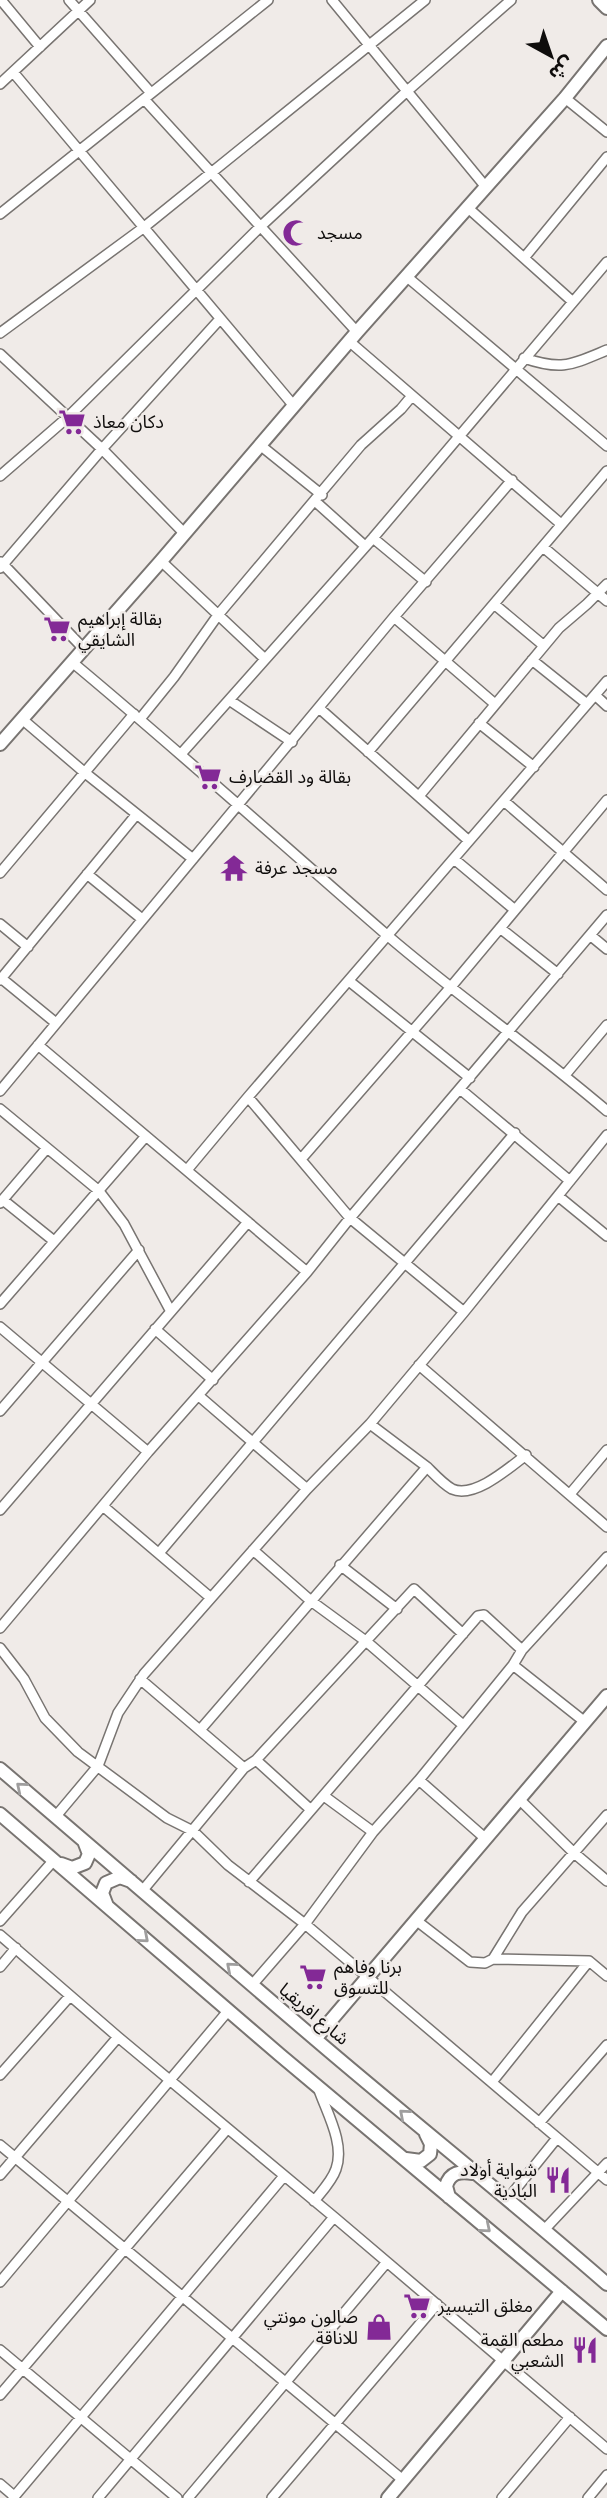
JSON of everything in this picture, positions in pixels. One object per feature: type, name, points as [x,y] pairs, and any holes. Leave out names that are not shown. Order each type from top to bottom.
[{"type":"street","points":[[1,0],[40,47]]},
{"type":"street","points":[[69,0],[211,173],[261,226],[354,337],[411,397],[561,524]]},
{"type":"street","points":[[0,84],[90,0]]},
{"type":"street","points":[[0,214],[268,0]]},
{"type":"street","points":[[332,0],[485,186]]},
{"type":"street","points":[[0,333],[143,228],[425,0]]},
{"type":"street","points":[[0,476],[68,418],[261,226],[406,92],[511,0]]},
{"type":"street","points":[[599,0],[607,8]]},
{"type":"street","points":[[1,740],[161,562],[607,46]]},
{"type":"street","points":[[13,72],[294,405]]},
{"type":"street","points":[[565,97],[607,132]]},
{"type":"street","points":[[524,258],[607,157]]},
{"type":"street","points":[[467,206],[573,302]]},
{"type":"street","points":[[181,754],[373,538],[607,262]]},
{"type":"street","points":[[406,276],[607,446]]},
{"type":"street","points":[[84,649],[1,565],[219,319]]},
{"type":"street","points":[[524,358],[548,366],[567,366],[607,350]]},
{"type":"street","points":[[0,354],[102,450],[184,533]]},
{"type":"street","points":[[0,873],[84,772],[174,677],[218,615],[319,499],[361,446],[411,397]]},
{"type":"street","points":[[260,445],[365,546]]},
{"type":"street","points":[[368,751],[607,471]]},
{"type":"street","points":[[0,1091],[394,617],[512,481]]},
{"type":"street","points":[[373,538],[426,582]]},
{"type":"street","points":[[542,547],[607,601]]},
{"type":"street","points":[[161,562],[265,659]]},
{"type":"street","points":[[419,796],[543,645],[607,584]]},
{"type":"street","points":[[494,604],[543,645]]},
{"type":"street","points":[[394,617],[495,704]]},
{"type":"street","points":[[532,660],[587,704]]},
{"type":"street","points":[[72,662],[388,936],[607,1111]]},
{"type":"street","points":[[187,1170],[607,681]]},
{"type":"street","points":[[595,695],[607,706]]},
{"type":"street","points":[[229,700],[292,742]]},
{"type":"street","points":[[319,708],[469,841]]},
{"type":"street","points":[[22,719],[193,859]]},
{"type":"street","points":[[479,723],[534,766]]},
{"type":"street","points":[[504,801],[607,890]]},
{"type":"street","points":[[302,1158],[450,988],[606,802]]},
{"type":"street","points":[[56,1023],[1,979],[136,815]]},
{"type":"street","points":[[454,859],[515,910]]},
{"type":"street","points":[[87,874],[142,919]]},
{"type":"street","points":[[0,1629],[148,1452],[307,1272],[607,915]]},
{"type":"street","points":[[0,924],[27,947]]},
{"type":"street","points":[[499,928],[558,974]]},
{"type":"street","points":[[590,935],[607,949]]},
{"type":"street","points":[[349,981],[470,1078]]},
{"type":"street","points":[[565,1075],[607,1025]]},
{"type":"street","points":[[38,1045],[307,1272]]},
{"type":"street","points":[[460,1089],[570,1181]]},
{"type":"street","points":[[248,1097],[350,1218],[464,1312]]},
{"type":"street","points":[[0,1109],[99,1190],[120,1217],[170,1310]]},
{"type":"street","points":[[159,1553],[515,1133]]},
{"type":"street","points":[[0,1304],[146,1136]]},
{"type":"street","points":[[56,1816],[98,1766],[118,1713],[140,1679],[307,1489],[370,1424],[607,1136]]},
{"type":"street","points":[[47,1148],[1,1201],[54,1241]]},
{"type":"street","points":[[558,1196],[607,1236]]},
{"type":"street","points":[[0,1510],[248,1222]]},
{"type":"street","points":[[0,1411],[139,1250]]},
{"type":"street","points":[[0,1327],[148,1452]]},
{"type":"street","points":[[155,1329],[213,1380]]},
{"type":"street","points":[[419,1365],[607,1527]]},
{"type":"street","points":[[199,1396],[307,1489]]},
{"type":"street","points":[[370,1424],[453,1489],[468,1491],[490,1480],[526,1455]]},
{"type":"street","points":[[570,1494],[607,1450]]},
{"type":"street","points":[[200,1730],[427,1467]]},
{"type":"street","points":[[104,1507],[211,1598]]},
{"type":"street","points":[[253,1550],[311,1601],[367,1642],[463,1725]]},
{"type":"street","points":[[252,1985],[304,1924],[373,1832],[513,1665],[522,1650],[607,1557]]},
{"type":"street","points":[[340,1565],[397,1609]]},
{"type":"street","points":[[108,1907],[102,1893],[106,1883],[120,1877],[139,1887],[193,1831],[244,1768],[256,1760],[414,1589],[463,1634]]},
{"type":"street","points":[[249,1882],[480,1614],[522,1650]]},
{"type":"street","points":[[0,1648],[13,1662],[52,1727],[167,1818],[193,1831],[249,1882],[304,1924],[607,2180]]},
{"type":"street","points":[[513,1665],[585,1722]]},
{"type":"street","points":[[140,1679],[244,1768]]},
{"type":"street","points":[[315,2039],[607,1696]]},
{"type":"street","points":[[256,1760],[310,1809]]},
{"type":"street","name":"شارع افريقيا","points":[[0,1769],[607,2284]]},
{"type":"street","points":[[419,1780],[486,1839]]},
{"type":"street","points":[[324,1796],[373,1832]]},
{"type":"street","points":[[519,1799],[607,1881]]},
{"type":"street","points":[[0,1814],[228,2011],[607,2329]]},
{"type":"street","points":[[493,1959],[522,1912],[607,1815]]},
{"type":"street","points":[[55,1861],[72,1868],[85,1863],[89,1850],[81,1837]]},
{"type":"street","points":[[0,1921],[55,1861]]},
{"type":"street","points":[[417,1921],[470,1962],[485,1963],[493,1959],[589,1961],[607,1976]]},
{"type":"street","points":[[0,1934],[118,2037],[607,2449]]},
{"type":"street","points":[[0,1967],[16,1948]]},
{"type":"street","points":[[492,2082],[589,1961]]},
{"type":"street","points":[[0,2075],[70,1996]]},
{"type":"street","points":[[0,2282],[228,2011]]},
{"type":"street","points":[[0,2175],[118,2037]]},
{"type":"street","points":[[539,2123],[607,2045]]},
{"type":"street","points":[[314,2201],[333,2176],[338,2159],[336,2138],[319,2088]]},
{"type":"street","points":[[0,2395],[227,2129]]},
{"type":"street","points":[[403,2158],[421,2161],[430,2154],[431,2144],[424,2131]]},
{"type":"street","points":[[507,2200],[557,2138]]},
{"type":"street","points":[[0,2145],[403,2480]]},
{"type":"street","points":[[545,2229],[607,2163]]},
{"type":"street","points":[[449,2197],[446,2186],[451,2177],[456,2172],[473,2173]]},
{"type":"street","points":[[0,2484],[14,2497],[284,2176]]},
{"type":"street","points":[[98,2498],[334,2217]]},
{"type":"street","points":[[188,2498],[387,2262]]},
{"type":"street","points":[[388,2498],[562,2291]]},
{"type":"street","points":[[272,2498],[437,2304]]},
{"type":"street","points":[[0,2350],[177,2498]]},
{"type":"street","points":[[502,2498],[570,2417]]},
{"type":"street","points":[[588,2498],[607,2475]]},
{"type":"place","name":"مسجد","points":[[296,233]]},
{"type":"place","name":"دكان معاذ","points":[[72,422]]},
{"type":"place","name":"بقالة إبراهيم الشايقي","points":[[57,629]]},
{"type":"place","name":"بقالة ود القضارف","points":[[208,777]]},
{"type":"place","name":"مسجد عرفة","points":[[234,868]]},
{"type":"place","name":"برنا وفاهم للتسوق","points":[[313,1977]]},
{"type":"place","name":"شواية أولاد البادية","points":[[558,2180]]},
{"type":"place","name":"مغلق التيسير","points":[[417,2306]]},
{"type":"place","name":"صالون مونتي للاناقة","points":[[379,2327]]},
{"type":"place","name":"مطعم القمة الشعبي","points":[[585,2350]]}]
